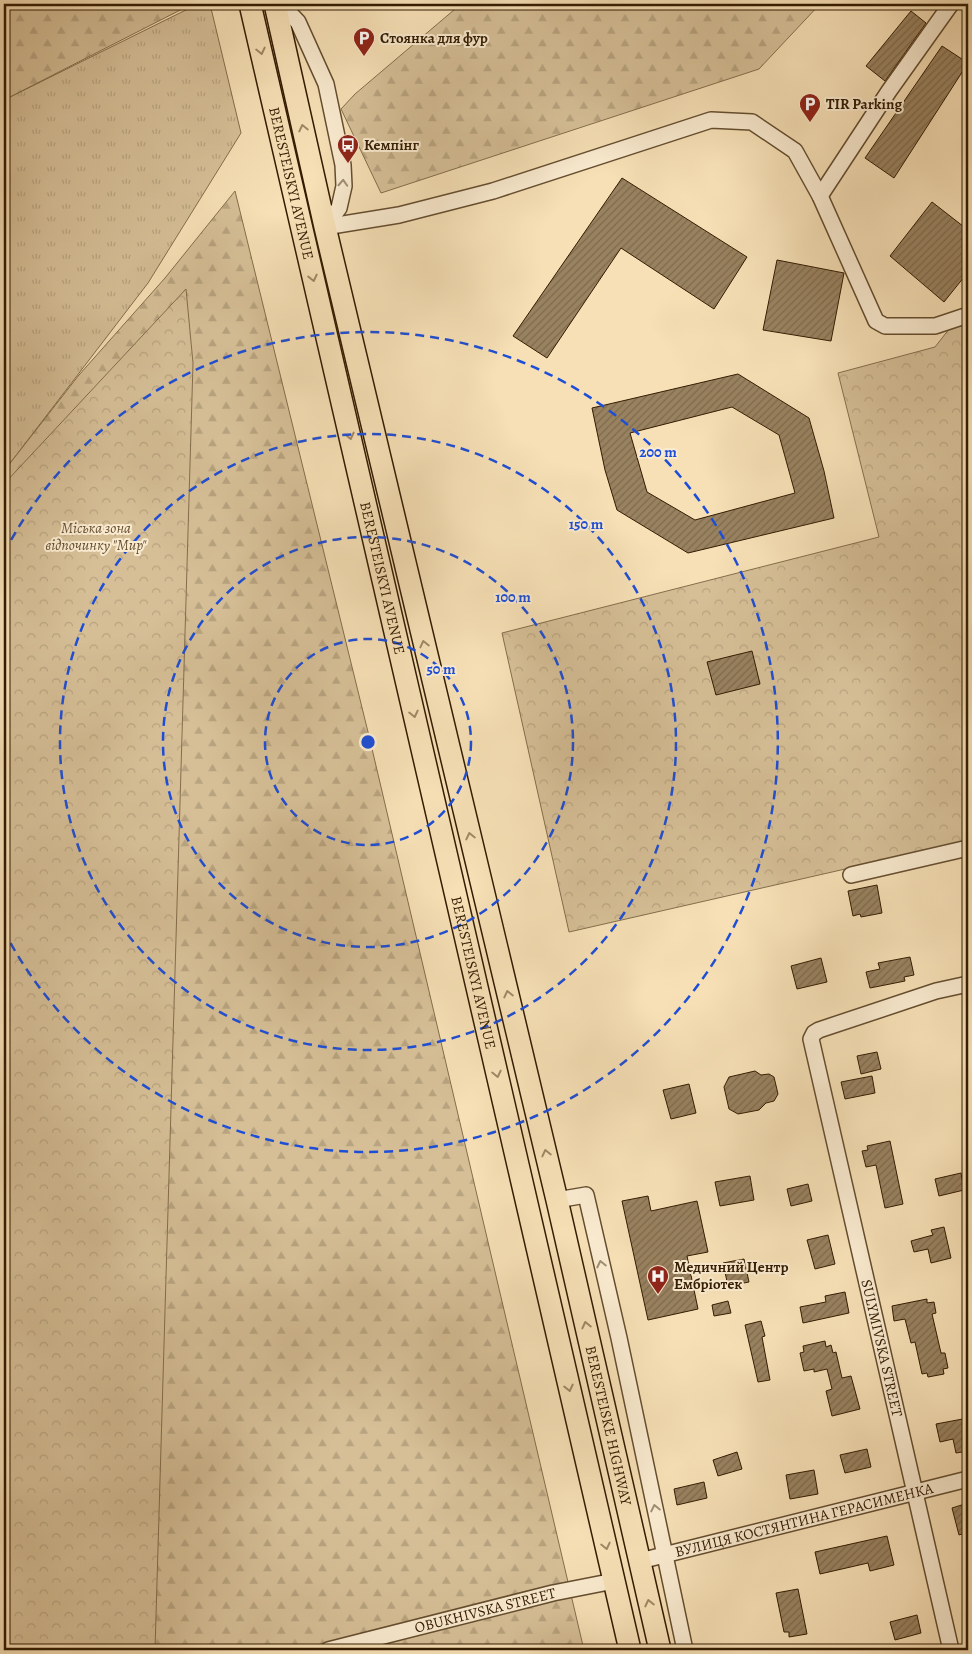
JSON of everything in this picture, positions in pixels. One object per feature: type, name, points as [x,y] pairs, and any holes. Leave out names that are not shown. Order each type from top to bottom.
[{"type":"highway","name":"BERESTEISKYI AVENUE","points":[[250,4],[535,1238]]},
{"type":"highway","name":"BERESTEISKYI AVENUE","points":[[275,4],[325,227],[557,1200]]},
{"type":"highway","name":"BERESTEISKE HIGHWAY","points":[[557,1200],[660,1650]]},
{"type":"highway","name":"BERESTEISKE HIGHWAY","points":[[535,1238],[630,1650]]},
{"type":"street","points":[[281,4],[298,22],[326,84],[343,165],[344,186],[339,208],[325,227]]},
{"type":"street","points":[[820,196],[889,90],[951,4]]},
{"type":"street","points":[[325,227],[399,215],[493,191],[711,120],[752,122],[795,151],[820,196],[876,321],[885,326],[935,326],[968,315]]},
{"type":"street","points":[[851,875],[968,848]]},
{"type":"street","name":"SULYMIVSKA STREET","points":[[951,1650],[916,1492],[811,1046],[812,1036],[819,1030],[936,991],[968,984]]},
{"type":"street","points":[[557,1200],[586,1195],[619,1338],[685,1650]]},
{"type":"street","name":"ВУЛИЦЯ КОСТЯНТИНА ГЕРАСИМЕНКА","points":[[640,1561],[968,1479]]},
{"type":"street","name":"OBUKHIVSKA STREET","points":[[328,1650],[553,1593],[614,1581]]},
{"type":"green space","points":[[4,4],[192,4],[4,100]]},
{"type":"green space","points":[[198,4],[210,4],[241,133],[148,283],[4,471],[4,100]]},
{"type":"green space","points":[[461,4],[820,4],[759,69],[381,193],[341,109],[355,94]]},
{"type":"green space","points":[[235,191],[369,736],[584,1650],[4,1650],[4,471],[79,375],[165,278]]},
{"type":"green space","name":"Міська зона відпочинку \"Мир\"","points":[[186,289],[193,363],[155,1650],[4,1650],[4,484]]},
{"type":"green space","points":[[968,305],[968,841],[569,932],[502,633],[879,537],[838,373],[935,347]]},
{"type":"building","points":[[911,11],[926,23],[885,81],[866,66]]},
{"type":"building","points":[[942,46],[968,63],[894,178],[865,158]]},
{"type":"building","points":[[622,178],[747,257],[714,309],[621,248],[547,358],[513,336]]},
{"type":"building","points":[[932,202],[968,230],[968,272],[944,302],[890,256]]},
{"type":"building","points":[[777,260],[844,273],[831,341],[763,330]]},
{"type":"building","points":[[738,374],[809,418],[824,471],[834,518],[688,553],[617,510],[605,470],[592,408]],"holes":[[[732,407],[779,435],[795,493],[695,520],[647,492],[630,433]]]},
{"type":"building","points":[[752,651],[760,684],[716,695],[707,662]]},
{"type":"building","points":[[877,885],[882,913],[861,917],[860,914],[853,916],[848,891]]},
{"type":"building","points":[[910,957],[914,975],[904,977],[905,981],[870,988],[866,972],[880,969],[878,963]]},
{"type":"building","points":[[821,958],[827,982],[797,989],[791,966]]},
{"type":"building","points":[[877,1052],[881,1069],[861,1074],[857,1056]]},
{"type":"building","points":[[755,1071],[761,1075],[769,1074],[774,1077],[778,1094],[774,1101],[766,1103],[759,1110],[738,1114],[729,1109],[724,1087],[729,1077]]},
{"type":"building","points":[[872,1076],[875,1093],[845,1099],[841,1082]]},
{"type":"building","points":[[689,1084],[696,1113],[671,1119],[663,1090]]},
{"type":"building","points":[[890,1141],[903,1204],[885,1208],[876,1165],[866,1167],[862,1151],[868,1150],[867,1146]]},
{"type":"building","points":[[961,1173],[964,1190],[939,1196],[935,1179]]},
{"type":"building","points":[[750,1176],[754,1200],[720,1206],[715,1182]]},
{"type":"building","points":[[808,1184],[812,1201],[791,1206],[787,1189]]},
{"type":"building","points":[[648,1196],[651,1211],[697,1201],[708,1252],[687,1256],[698,1309],[648,1320],[622,1201]]},
{"type":"building","points":[[944,1227],[951,1258],[931,1263],[928,1249],[914,1252],[911,1241],[933,1235],[931,1230]]},
{"type":"building","points":[[828,1235],[835,1264],[815,1269],[807,1240]]},
{"type":"building","points":[[744,1259],[749,1282],[728,1286],[723,1263]]},
{"type":"building","points":[[845,1292],[849,1313],[803,1323],[800,1307],[826,1302],[825,1296]]},
{"type":"building","points":[[927,1299],[927,1303],[934,1302],[936,1313],[932,1314],[941,1353],[945,1353],[948,1368],[943,1369],[944,1374],[928,1377],[927,1373],[922,1374],[915,1342],[911,1343],[905,1319],[894,1321],[892,1306]]},
{"type":"building","points":[[728,1301],[731,1313],[714,1316],[712,1305]]},
{"type":"building","points":[[761,1321],[765,1336],[762,1337],[770,1380],[758,1382],[745,1325]]},
{"type":"building","points":[[825,1341],[826,1347],[831,1345],[833,1353],[836,1352],[842,1378],[851,1376],[860,1409],[832,1416],[826,1391],[832,1389],[827,1369],[814,1372],[814,1369],[804,1371],[800,1353],[804,1352],[803,1346]]},
{"type":"building","points":[[968,1418],[968,1451],[956,1453],[953,1439],[940,1442],[936,1424]]},
{"type":"building","points":[[867,1449],[871,1467],[845,1473],[840,1455]]},
{"type":"building","points":[[737,1452],[742,1469],[718,1476],[713,1460]]},
{"type":"building","points":[[814,1470],[818,1494],[790,1499],[786,1475]]},
{"type":"building","points":[[704,1482],[707,1498],[677,1505],[674,1489]]},
{"type":"building","points":[[968,1503],[968,1532],[959,1535],[952,1508]]},
{"type":"building","points":[[887,1536],[894,1565],[870,1571],[868,1563],[820,1574],[815,1552]]},
{"type":"building","points":[[798,1589],[807,1634],[789,1637],[789,1632],[784,1632],[776,1593]]},
{"type":"building","points":[[917,1615],[921,1633],[895,1640],[890,1622]]},
{"type":"place","name":"Стоянка для фур","points":[[364,57]]},
{"type":"place","name":"TIR Parking","points":[[810,123]]},
{"type":"place","name":"Кемпінг","points":[[348,164]]},
{"type":"place","name":"Медичний Центр Ембріотек","points":[[658,1295]]}]
